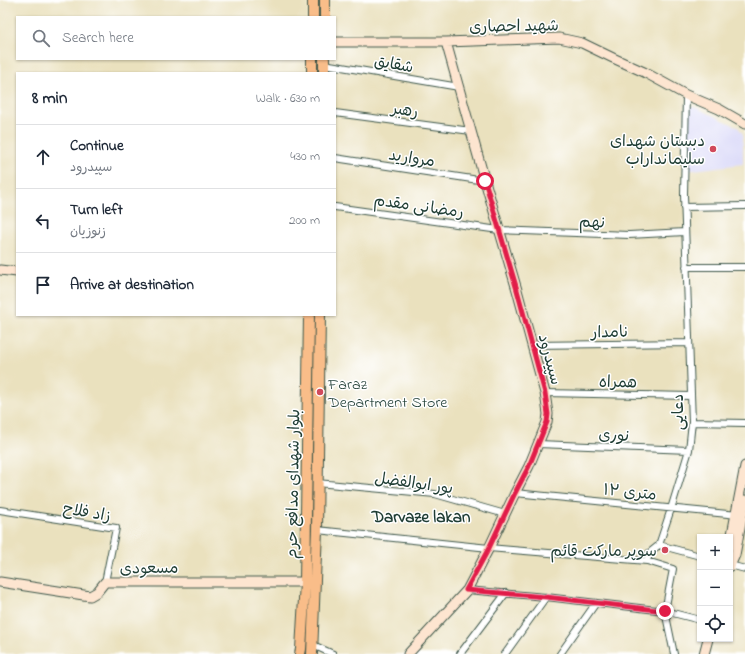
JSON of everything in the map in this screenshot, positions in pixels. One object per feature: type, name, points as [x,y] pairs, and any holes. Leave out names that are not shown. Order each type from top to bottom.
[{"type":"main road","points":[[313,0],[313,16]]},
{"type":"main road","points":[[325,0],[325,16]]},
{"type":"main road","points":[[312,60],[312,72]]},
{"type":"main road","name":"بلوار شهدای مدافع حرم","points":[[300,654],[305,582],[309,316]]},
{"type":"main road","name":"بلوار شهدای مدافع حرم","points":[[313,650],[318,483],[320,316]]},
{"type":"street","name":"شهید احصاری","points":[[336,42],[446,42],[559,38],[582,43],[644,72],[686,95],[719,109],[745,124]]},
{"type":"street","name":"سپیدرود","points":[[408,654],[466,590],[489,548],[529,466],[547,422],[548,414],[545,393],[517,290],[446,42]]},
{"type":"street","name":"شقایق","points":[[324,65],[459,87]]},
{"type":"street","name":"دعایی","points":[[647,561],[649,553],[659,545],[671,509],[689,450],[692,422],[684,207],[686,95]]},
{"type":"street","name":"رهبر","points":[[336,113],[471,131]]},
{"type":"street","name":"مروارید","points":[[336,158],[485,181]]},
{"type":"street","points":[[684,207],[745,206]]},
{"type":"street","name":"رمضانی مقدم","points":[[336,207],[499,230]]},
{"type":"street","name":"نهم","points":[[499,230],[628,235],[685,232]]},
{"type":"street","points":[[686,267],[745,267]]},
{"type":"street","points":[[0,270],[16,272]]},
{"type":"street","name":"نامدار","points":[[532,345],[689,343]]},
{"type":"street","name":"همراه","points":[[545,393],[691,396]]},
{"type":"street","points":[[692,422],[745,422]]},
{"type":"street","name":"نوری","points":[[538,444],[689,450]]},
{"type":"street","points":[[733,559],[735,555],[745,466]]},
{"type":"street","name":"پور ابوالفضل","points":[[318,483],[435,494],[505,514]]},
{"type":"street","name":"۱۲ متری","points":[[515,493],[739,516]]},
{"type":"street","points":[[733,535],[745,500]]},
{"type":"street","name":"زاد فلاح","points":[[0,510],[116,528],[104,582]]},
{"type":"street","points":[[317,530],[489,548],[647,561],[673,569],[665,611],[674,654]]},
{"type":"street","points":[[659,545],[697,555]]},
{"type":"street","points":[[733,566],[745,569]]},
{"type":"street","name":"مسعودی","points":[[0,582],[90,596],[97,592],[104,582],[305,582]]},
{"type":"street","points":[[466,590],[546,597],[665,611],[697,619]]},
{"type":"street","points":[[460,654],[506,593]]},
{"type":"street","points":[[505,654],[546,597]]},
{"type":"street","points":[[560,654],[596,604]]},
{"type":"street","points":[[704,654],[707,642]]},
{"type":"street","points":[[313,650],[333,654]]},
{"type":"shaded area","name":"دبستان شهدای سلیمانداراب","points":[[686,103],[738,127],[743,134],[743,164],[684,171]]},
{"type":"place","name":"دبستان شهدای سلیمانداراب","points":[[713,149]]},
{"type":"place","name":"Faraz Department Store","points":[[320,392]]},
{"type":"place","name":"سوپر مارکت قائم","points":[[665,550]]},
{"type":"district","name":"Darvaze lakan","points":[[421,516]]},
{"type":"route","points":[[485,181],[545,393],[548,414],[547,422],[529,466],[489,548],[466,590],[546,597],[665,611]]}]
